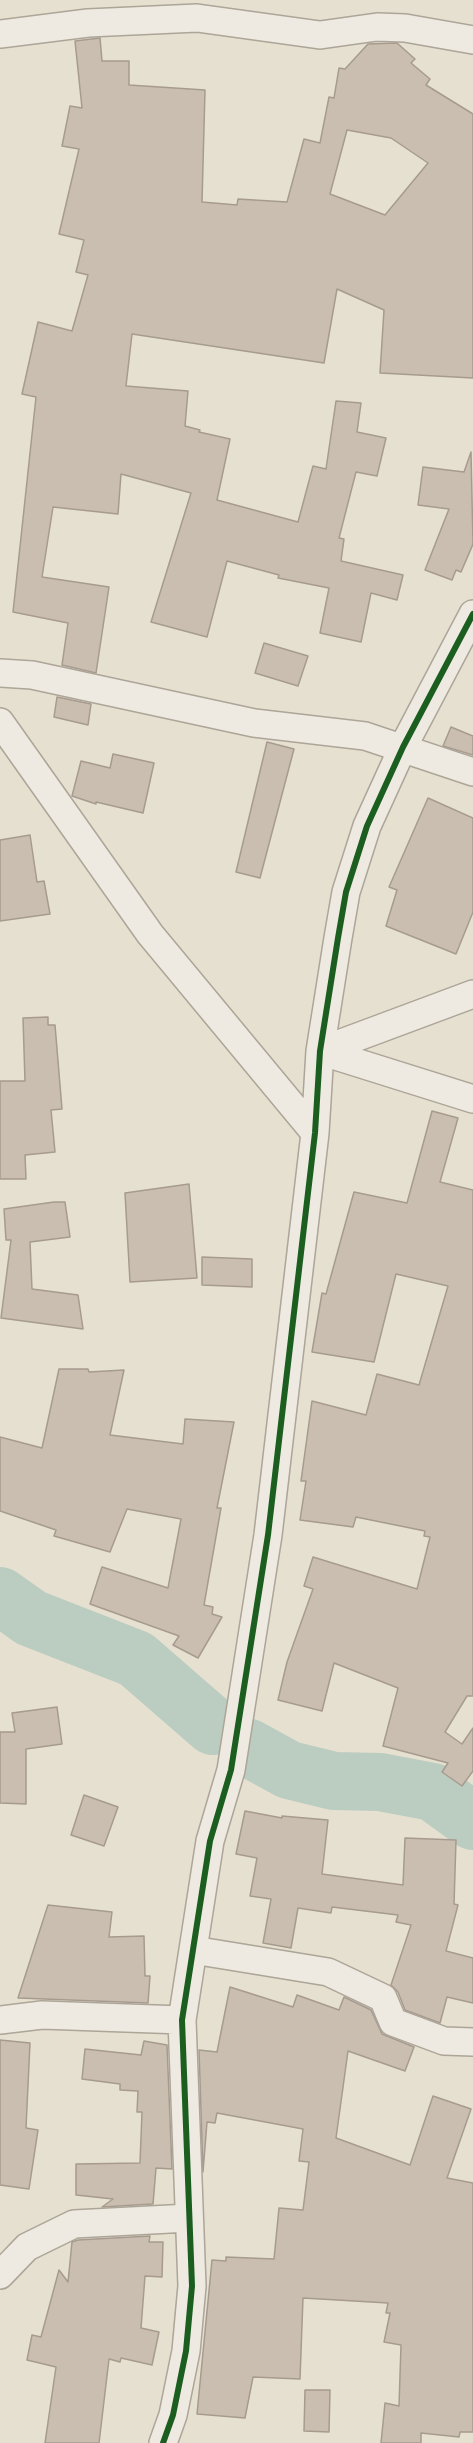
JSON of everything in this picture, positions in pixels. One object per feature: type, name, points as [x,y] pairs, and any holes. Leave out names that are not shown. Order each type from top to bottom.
[{"type":"street","points":[[0,34],[88,22],[197,18],[320,35],[377,27],[405,28],[473,40]]},
{"type":"street","points":[[163,2443],[173,2415],[186,2351],[192,2286],[182,2020],[210,1841],[231,1770],[268,1535],[315,1133],[320,1051],[346,892],[367,826],[403,747],[473,615]]},
{"type":"street","points":[[0,673],[32,675],[254,723],[365,736],[473,772]]},
{"type":"street","points":[[0,722],[150,933],[315,1133]]},
{"type":"street","points":[[320,1051],[473,994]]},
{"type":"street","points":[[320,1051],[473,1100]]},
{"type":"street","points":[[193,1950],[328,1972],[383,1998],[393,2022],[444,2041],[473,2042]]},
{"type":"street","points":[[0,2020],[42,2015],[182,2020]]},
{"type":"street","points":[[0,2275],[27,2247],[74,2224],[189,2218]]},
{"type":"building","points":[[100,38],[102,61],[129,61],[129,85],[205,90],[202,202],[237,205],[238,199],[287,202],[304,139],[320,143],[329,97],[334,98],[339,68],[345,69],[368,44],[397,43],[415,59],[411,63],[430,79],[426,85],[473,114],[473,378],[380,373],[384,310],[337,289],[324,363],[132,334],[126,386],[188,391],[185,426],[200,430],[199,432],[230,439],[217,500],[298,522],[313,466],[326,469],[336,401],[361,403],[357,432],[386,438],[377,476],[356,472],[339,538],[344,539],[341,561],[403,575],[397,600],[371,593],[361,642],[320,633],[329,588],[278,578],[279,575],[227,561],[207,637],[151,622],[191,493],[121,474],[118,514],[53,507],[42,577],[109,587],[96,673],[62,665],[68,623],[13,612],[36,397],[22,394],[38,322],[72,331],[88,275],[76,272],[84,240],[59,234],[79,149],[62,146],[70,106],[82,108],[75,41]],"holes":[[[347,130],[391,138],[428,163],[385,215],[330,194]]]},
{"type":"building","points":[[471,452],[473,544],[461,572],[456,570],[452,580],[425,570],[449,509],[418,505],[423,467],[464,472]]},
{"type":"building","points":[[264,643],[308,656],[298,686],[255,673]]},
{"type":"building","points":[[57,697],[91,704],[88,725],[54,717]]},
{"type":"building","points":[[451,727],[473,736],[473,755],[443,746]]},
{"type":"building","points":[[267,742],[294,749],[260,878],[236,872]]},
{"type":"building","points":[[113,754],[154,763],[143,813],[96,802],[96,804],[72,796],[81,761],[110,768]]},
{"type":"building","points":[[428,798],[473,818],[473,912],[456,954],[386,926],[397,890],[389,887]]},
{"type":"building","points":[[30,835],[37,882],[44,881],[50,914],[0,921],[0,840]]},
{"type":"building","points":[[48,1017],[48,1025],[55,1025],[62,1109],[51,1110],[55,1152],[25,1155],[26,1179],[0,1179],[0,1081],[25,1081],[23,1018]]},
{"type":"building","points":[[432,1111],[458,1118],[440,1182],[473,1190],[473,1696],[467,1696],[445,1732],[462,1744],[473,1728],[473,1771],[462,1786],[442,1772],[448,1763],[383,1746],[398,1688],[334,1663],[322,1711],[278,1700],[287,1662],[313,1589],[304,1586],[313,1557],[417,1589],[430,1537],[424,1536],[425,1531],[356,1517],[353,1527],[300,1520],[306,1481],[301,1481],[312,1401],[366,1415],[377,1374],[419,1385],[448,1286],[396,1274],[374,1362],[312,1352],[322,1293],[326,1294],[354,1192],[407,1203]]},
{"type":"building","points":[[189,1184],[197,1278],[130,1282],[125,1193]]},
{"type":"building","points":[[65,1202],[70,1237],[30,1242],[32,1289],[78,1295],[83,1329],[1,1318],[11,1240],[6,1240],[4,1209]]},
{"type":"building","points":[[202,1257],[252,1259],[252,1287],[202,1285]]},
{"type":"building","points":[[59,1369],[88,1369],[89,1372],[124,1370],[110,1435],[183,1444],[185,1419],[234,1422],[217,1508],[221,1508],[204,1605],[213,1607],[212,1614],[222,1617],[198,1658],[173,1645],[179,1636],[90,1604],[102,1567],[168,1588],[181,1519],[127,1509],[110,1552],[54,1536],[56,1530],[0,1511],[0,1437],[42,1448]]},
{"type":"building","points":[[57,1707],[62,1744],[26,1749],[26,1804],[0,1803],[0,1732],[15,1732],[12,1713]]},
{"type":"building","points":[[84,1795],[118,1807],[104,1846],[71,1835]]},
{"type":"building","points":[[245,1811],[282,1818],[282,1816],[328,1820],[322,1874],[403,1885],[405,1838],[456,1840],[454,1904],[458,1905],[446,1951],[473,1958],[473,2003],[447,1997],[440,2023],[405,2010],[398,1992],[391,1985],[411,1925],[396,1922],[398,1915],[332,1907],[331,1913],[298,1908],[291,1948],[263,1943],[271,1899],[250,1896],[257,1858],[236,1854]]},
{"type":"building","points":[[48,1905],[112,1912],[109,1937],[144,1936],[145,1976],[150,1976],[148,2003],[18,1998]]},
{"type":"building","points":[[230,1987],[293,2007],[297,1995],[339,2010],[344,1997],[371,2010],[382,2034],[414,2047],[405,2071],[348,2051],[336,2138],[410,2165],[433,2096],[471,2109],[447,2178],[473,2183],[473,2432],[460,2432],[459,2437],[421,2433],[421,2443],[381,2443],[385,2403],[399,2406],[401,2345],[384,2342],[390,2313],[386,2313],[388,2303],[303,2298],[300,2379],[253,2377],[245,2418],[197,2414],[212,2260],[226,2261],[226,2257],[274,2259],[279,2208],[303,2210],[309,2162],[299,2161],[303,2129],[217,2113],[215,2123],[207,2122],[203,2172],[199,2050],[217,2052]]},
{"type":"building","points":[[0,2040],[30,2043],[26,2128],[38,2130],[29,2189],[0,2185]]},
{"type":"building","points":[[144,2041],[167,2045],[172,2169],[156,2168],[153,2204],[102,2207],[113,2199],[76,2195],[76,2164],[140,2163],[142,2112],[137,2112],[138,2091],[120,2090],[120,2084],[82,2079],[85,2049],[141,2055]]},
{"type":"building","points":[[150,2236],[149,2242],[163,2242],[162,2277],[145,2276],[141,2328],[159,2332],[152,2365],[121,2358],[120,2362],[109,2359],[99,2443],[45,2443],[56,2367],[27,2360],[32,2335],[41,2337],[59,2270],[68,2282],[72,2242]]},
{"type":"building","points":[[305,2390],[330,2390],[329,2432],[304,2431]]},
{"type":"waterway","points":[[0,1596],[31,1618],[136,1659],[213,1726]]},
{"type":"waterway","points":[[247,1747],[289,1770],[334,1781],[380,1782],[433,1792],[473,1821]]},
{"type":"cycle path","points":[[163,2443],[173,2415],[186,2351],[192,2286],[182,2020],[210,1841],[231,1770],[268,1535],[315,1133],[320,1051],[338,938],[346,892],[367,826],[403,747],[473,614]]}]
